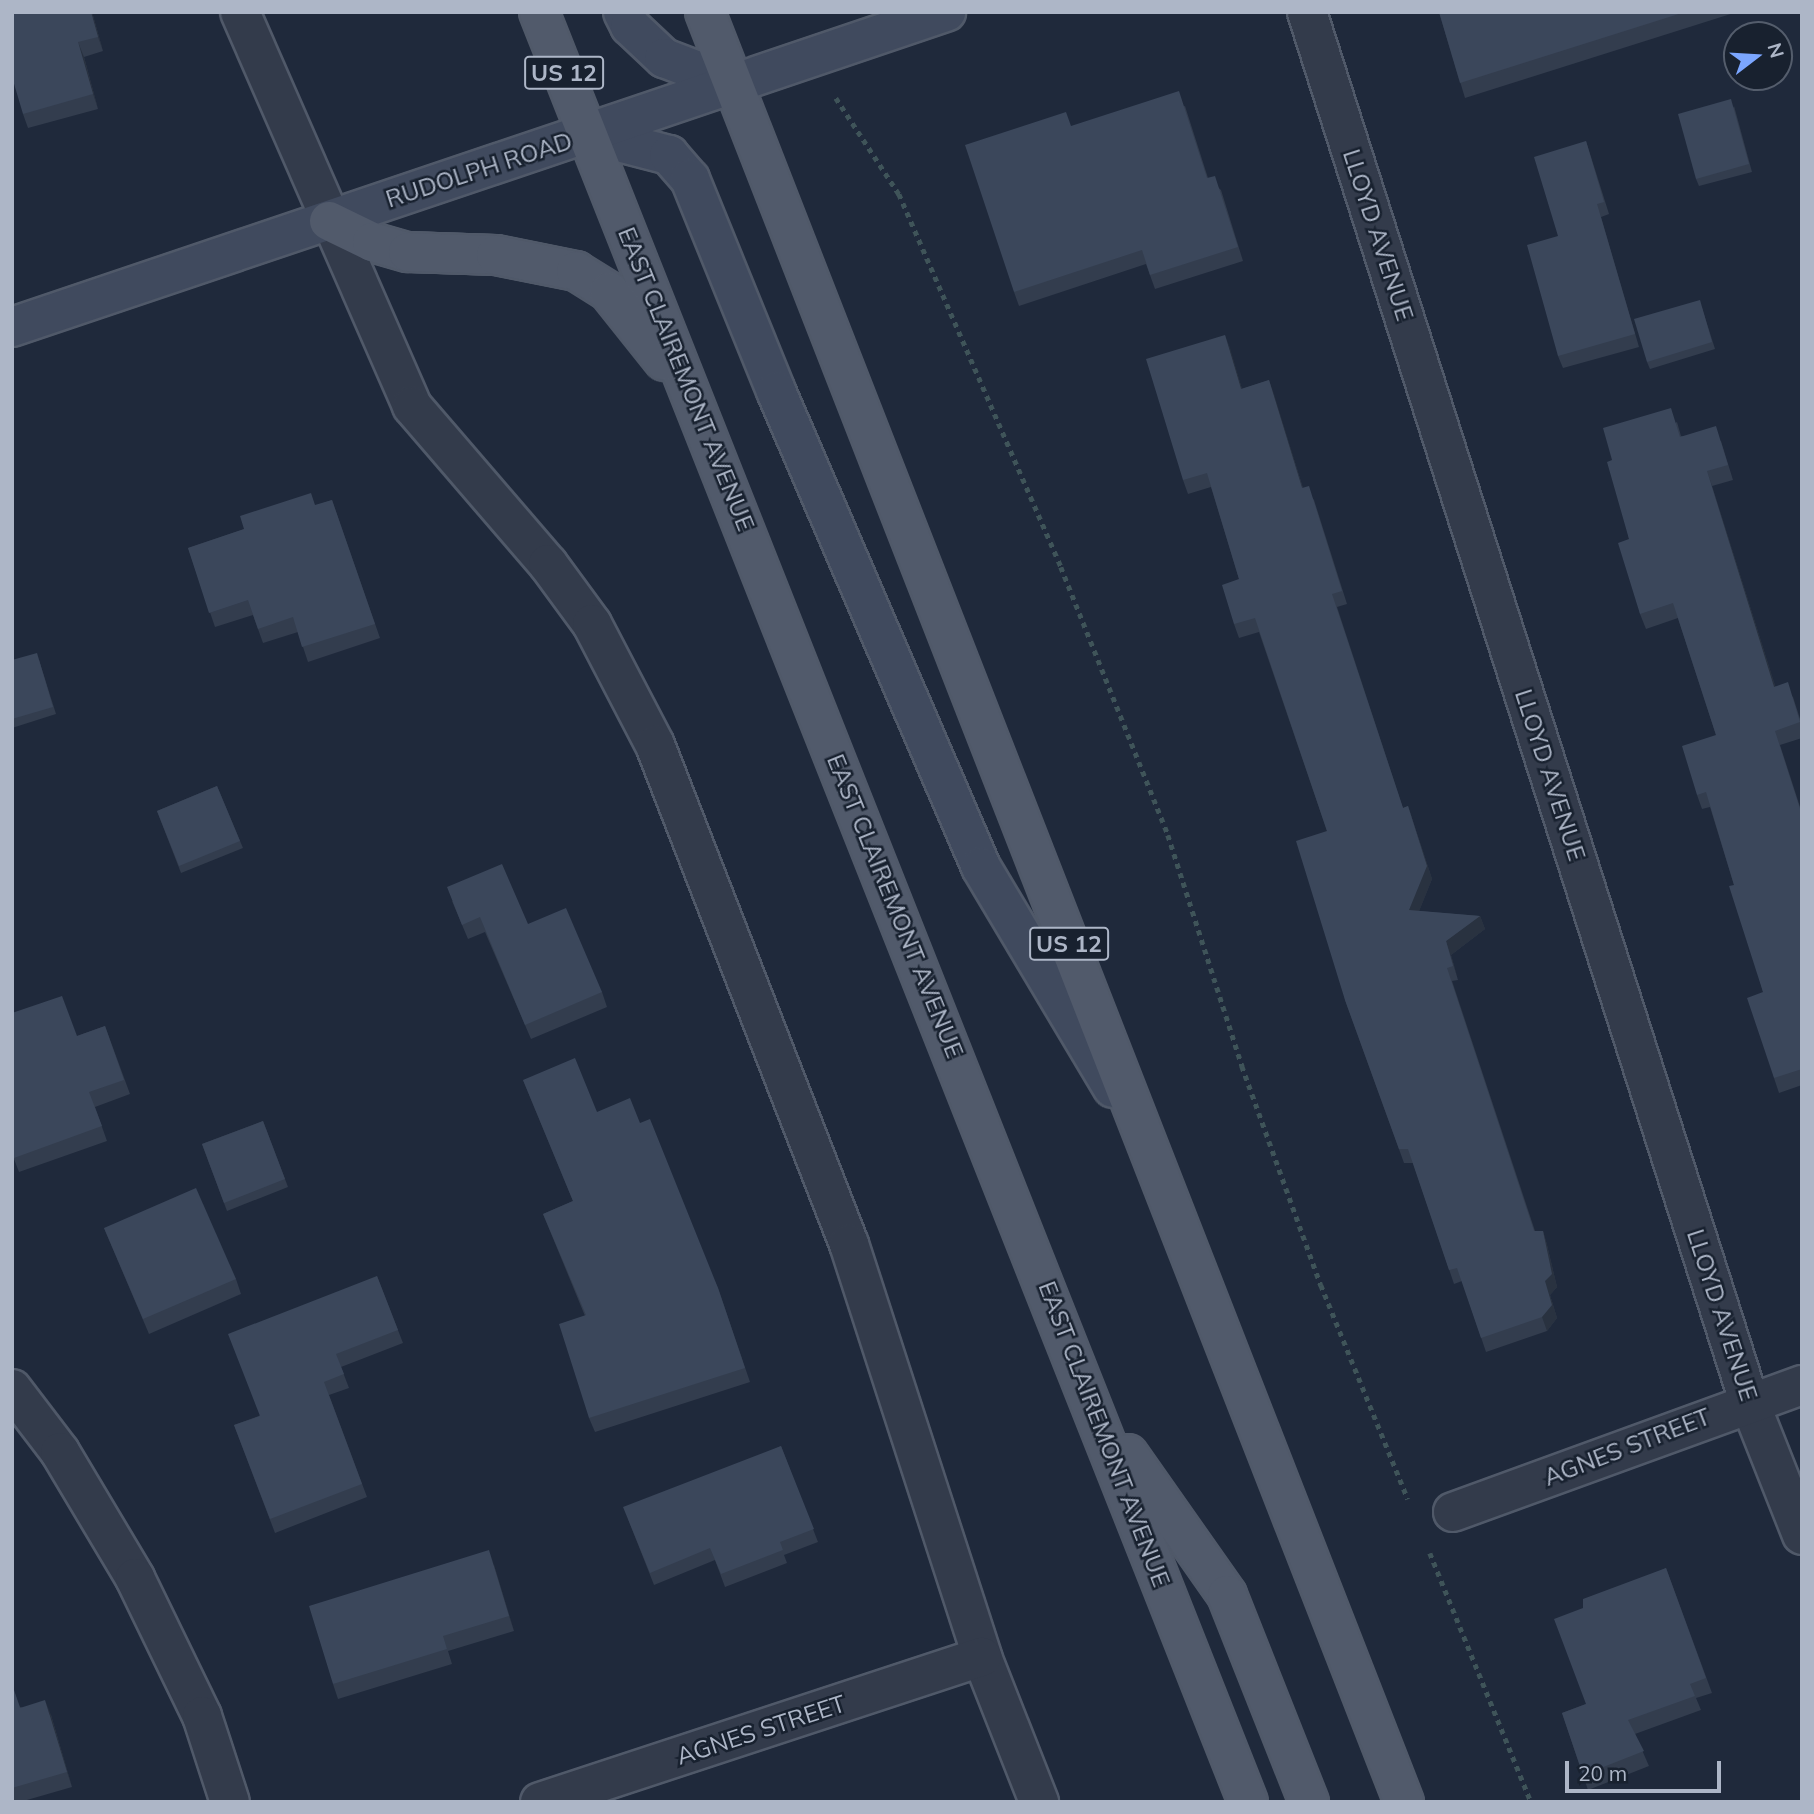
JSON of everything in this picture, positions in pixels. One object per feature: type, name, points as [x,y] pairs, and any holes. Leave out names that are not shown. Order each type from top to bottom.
[{"type":"main road","name":"EAST CLAIREMONT AVENUE","points":[[539,12],[1248,1802]]},
{"type":"main road","name":"US 12","points":[[705,12],[1404,1802]]},
{"type":"main road","points":[[329,220],[372,242],[408,252],[496,254],[576,271],[609,292],[638,324],[698,410]]},
{"type":"main road","points":[[1092,1404],[1227,1594],[1308,1802]]},
{"type":"street","points":[[240,12],[412,406],[548,564],[584,614],[655,746],[849,1244],[982,1657],[1039,1802]]},
{"type":"street","points":[[623,12],[664,58],[735,85]]},
{"type":"street","name":"RUDOLPH ROAD","points":[[12,327],[811,60],[946,12]]},
{"type":"street","name":"LLOYD AVENUE","points":[[1307,12],[1749,1401],[1802,1535]]},
{"type":"street","points":[[588,134],[669,155],[690,178],[786,416],[982,867],[1149,1146]]},
{"type":"street","name":"AGNES STREET","points":[[1453,1513],[1749,1401],[1802,1385]]},
{"type":"street","points":[[12,1389],[60,1452],[135,1578],[202,1716],[230,1802]]},
{"type":"street","name":"AGNES STREET","points":[[540,1802],[982,1657]]},
{"type":"path","points":[[811,60],[899,194],[1066,580],[1168,835],[1242,1066],[1321,1285],[1410,1505]]},
{"type":"path","points":[[1426,1543],[1531,1802]]},
{"type":"building","points":[[12,12],[91,12],[98,37],[78,42],[93,94],[23,114],[12,77]]},
{"type":"building","points":[[1439,12],[1685,12],[1460,83]]},
{"type":"building","points":[[1179,91],[1207,178],[1215,176],[1238,247],[1150,275],[1142,250],[1014,292],[965,145],[1066,112],[1071,126]]},
{"type":"building","points":[[1731,99],[1749,164],[1696,179],[1678,114]]},
{"type":"building","points":[[1586,141],[1604,202],[1597,204],[1635,334],[1558,356],[1527,245],[1558,236],[1534,157]]},
{"type":"building","points":[[1700,300],[1712,342],[1647,362],[1634,319]]},
{"type":"building","points":[[1225,335],[1241,389],[1269,380],[1302,488],[1309,486],[1342,591],[1332,594],[1403,808],[1408,806],[1427,866],[1409,910],[1480,916],[1446,941],[1453,966],[1447,968],[1534,1231],[1543,1231],[1552,1274],[1545,1281],[1552,1305],[1542,1317],[1481,1338],[1457,1268],[1449,1270],[1408,1149],[1399,1149],[1345,1000],[1296,841],[1327,831],[1255,618],[1234,624],[1222,585],[1239,579],[1207,473],[1183,480],[1146,359]]},
{"type":"building","points":[[1671,408],[1680,437],[1716,426],[1728,465],[1707,471],[1774,687],[1788,682],[1800,722],[1775,731],[1802,815],[1802,1069],[1774,1078],[1747,998],[1763,992],[1729,886],[1734,885],[1706,792],[1697,795],[1682,746],[1716,735],[1673,603],[1640,614],[1618,543],[1629,539],[1607,462],[1612,460],[1603,428]]},
{"type":"building","points":[[311,493],[315,505],[332,500],[375,624],[302,647],[293,617],[258,629],[248,600],[209,613],[188,548],[244,529],[240,516]]},
{"type":"building","points":[[37,653],[53,707],[12,719],[12,660]]},
{"type":"building","points":[[217,786],[240,841],[179,866],[157,811]]},
{"type":"building","points":[[502,864],[528,924],[566,908],[602,992],[525,1025],[480,917],[462,925],[447,887]]},
{"type":"building","points":[[62,996],[77,1036],[105,1026],[124,1080],[89,1092],[102,1126],[14,1158],[12,1013]]},
{"type":"building","points":[[575,1058],[597,1112],[630,1098],[640,1123],[650,1119],[718,1288],[745,1368],[589,1418],[559,1324],[586,1315],[543,1214],[573,1201],[523,1080]]},
{"type":"building","points":[[263,1121],[285,1179],[224,1203],[202,1144]]},
{"type":"building","points":[[196,1188],[236,1279],[143,1319],[104,1228]]},
{"type":"building","points":[[377,1276],[398,1330],[336,1354],[344,1374],[324,1382],[362,1484],[270,1519],[234,1425],[260,1416],[228,1334]]},
{"type":"building","points":[[781,1446],[814,1529],[780,1542],[783,1550],[721,1574],[710,1548],[650,1573],[623,1507]]},
{"type":"building","points":[[489,1550],[509,1616],[443,1636],[447,1649],[333,1684],[309,1606]]},
{"type":"building","points":[[1666,1568],[1706,1678],[1690,1684],[1695,1696],[1628,1720],[1644,1751],[1583,1775],[1562,1713],[1586,1704],[1554,1619],[1583,1608],[1583,1599]]},
{"type":"building","points":[[12,1685],[20,1708],[45,1700],[67,1772],[12,1788]]}]
